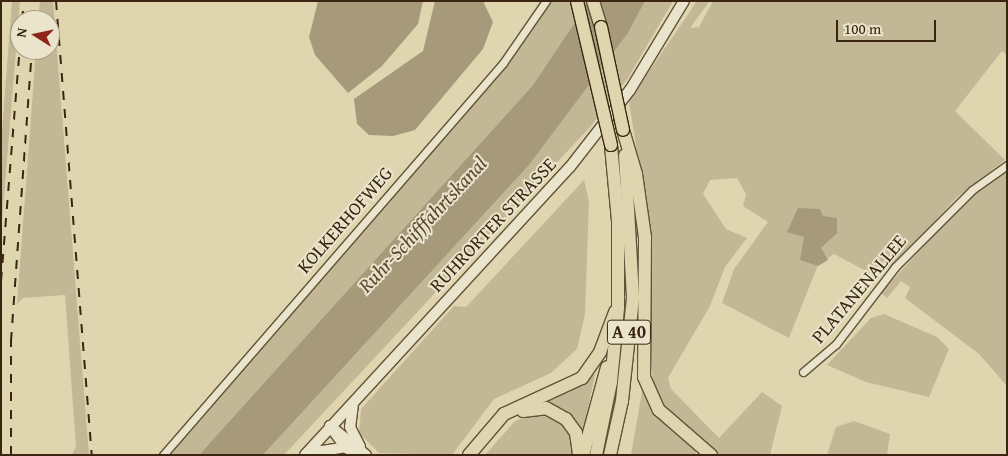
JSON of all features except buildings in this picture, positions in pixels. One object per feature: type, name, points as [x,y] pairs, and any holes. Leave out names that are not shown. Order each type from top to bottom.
[{"type":"highway","name":"A 40","points":[[577,1],[611,145],[618,221],[616,340],[596,455]]},
{"type":"highway","name":"A 40","points":[[593,1],[623,130],[633,298],[619,420],[610,455]]},
{"type":"highway","points":[[623,130],[636,174],[645,237],[644,377],[659,410],[711,455]]},
{"type":"highway","points":[[469,455],[509,411],[582,378],[600,352],[618,308]]},
{"type":"highway","points":[[581,455],[616,340]]},
{"type":"highway","points":[[476,455],[513,416],[538,407],[566,419],[576,433],[581,455]]},
{"type":"highway","points":[[616,455],[619,420]]},
{"type":"main road","name":"RUHRORTER STRASSE","points":[[306,455],[330,426],[531,211],[608,121],[684,1]]},
{"type":"main road","points":[[353,403],[350,427],[361,452]]},
{"type":"main road","points":[[330,426],[361,452]]},
{"type":"main road","points":[[330,426],[345,447]]},
{"type":"main road","points":[[306,455],[331,446],[345,447],[361,452]]},
{"type":"street","name":"KOLKERHOFWEG","points":[[163,455],[503,63],[546,1]]},
{"type":"street","name":"PLATANENALLEE","points":[[803,372],[836,344],[901,260],[972,190],[1007,165]]},
{"type":"shaded area","points":[[12,1],[20,1],[19,10],[11,10]]},
{"type":"shaded area","points":[[40,1],[53,1],[54,10],[39,10]]},
{"type":"shaded area","points":[[540,1],[589,1],[533,85],[199,455],[160,455],[501,61]]},
{"type":"shaded area","points":[[645,1],[673,1],[628,78],[591,126],[284,455],[263,455],[529,165],[628,33]]},
{"type":"shaded area","points":[[697,1],[710,1],[690,28],[699,27],[713,1],[1007,1],[1007,55],[1002,51],[955,111],[1005,160],[956,198],[892,269],[883,262],[870,273],[834,254],[818,265],[789,338],[722,303],[734,269],[768,222],[743,206],[746,194],[737,178],[710,180],[703,194],[726,229],[747,238],[725,267],[710,306],[668,378],[671,389],[719,438],[762,392],[782,406],[770,455],[720,455],[669,413],[655,391],[650,358],[651,242],[629,101]]},
{"type":"shaded area","points":[[10,27],[10,60],[15,60],[1,233],[1,144]]},
{"type":"shaded area","points":[[35,60],[58,60],[89,455],[72,455],[76,446],[65,295],[23,298],[17,304]]},
{"type":"shaded area","points":[[1007,170],[1007,386],[979,354],[905,298],[910,287],[901,281],[887,298],[881,293],[960,206]]},
{"type":"shaded area","points":[[584,180],[589,202],[585,315],[577,349],[551,373],[494,399],[452,455],[379,453],[359,433],[361,409],[454,306],[466,307]]},
{"type":"shaded area","points":[[884,314],[937,337],[949,349],[929,397],[866,382],[827,365],[871,318]]},
{"type":"shaded area","points":[[595,374],[582,439],[541,404]]},
{"type":"shaded area","points":[[643,386],[652,407],[697,450],[695,455],[631,455]]},
{"type":"shaded area","points":[[535,413],[554,417],[568,431],[574,455],[485,455],[515,421]]},
{"type":"shaded area","points":[[854,421],[890,434],[887,455],[827,455],[836,427]]},
{"type":"water","points":[[318,1],[423,1],[418,24],[382,66],[348,93],[315,55],[309,37]]},
{"type":"water","points":[[435,1],[483,1],[493,22],[483,49],[415,130],[393,136],[369,135],[357,124],[354,99],[423,51]]},
{"type":"water","name":"Ruhr-Schifffahrtskanal","points":[[589,1],[645,1],[628,33],[529,165],[263,455],[199,455],[533,85]]},
{"type":"water","points":[[798,208],[820,209],[823,216],[837,218],[837,233],[821,248],[828,260],[818,266],[800,260],[804,237],[787,232]]},
{"type":"railway","points":[[23,10],[24,1]]},
{"type":"railway","points":[[35,10],[36,1]]},
{"type":"railway","points":[[56,1],[92,455]]},
{"type":"railway","points":[[1,281],[19,60]]},
{"type":"railway","points":[[11,455],[11,341],[31,60]]}]
